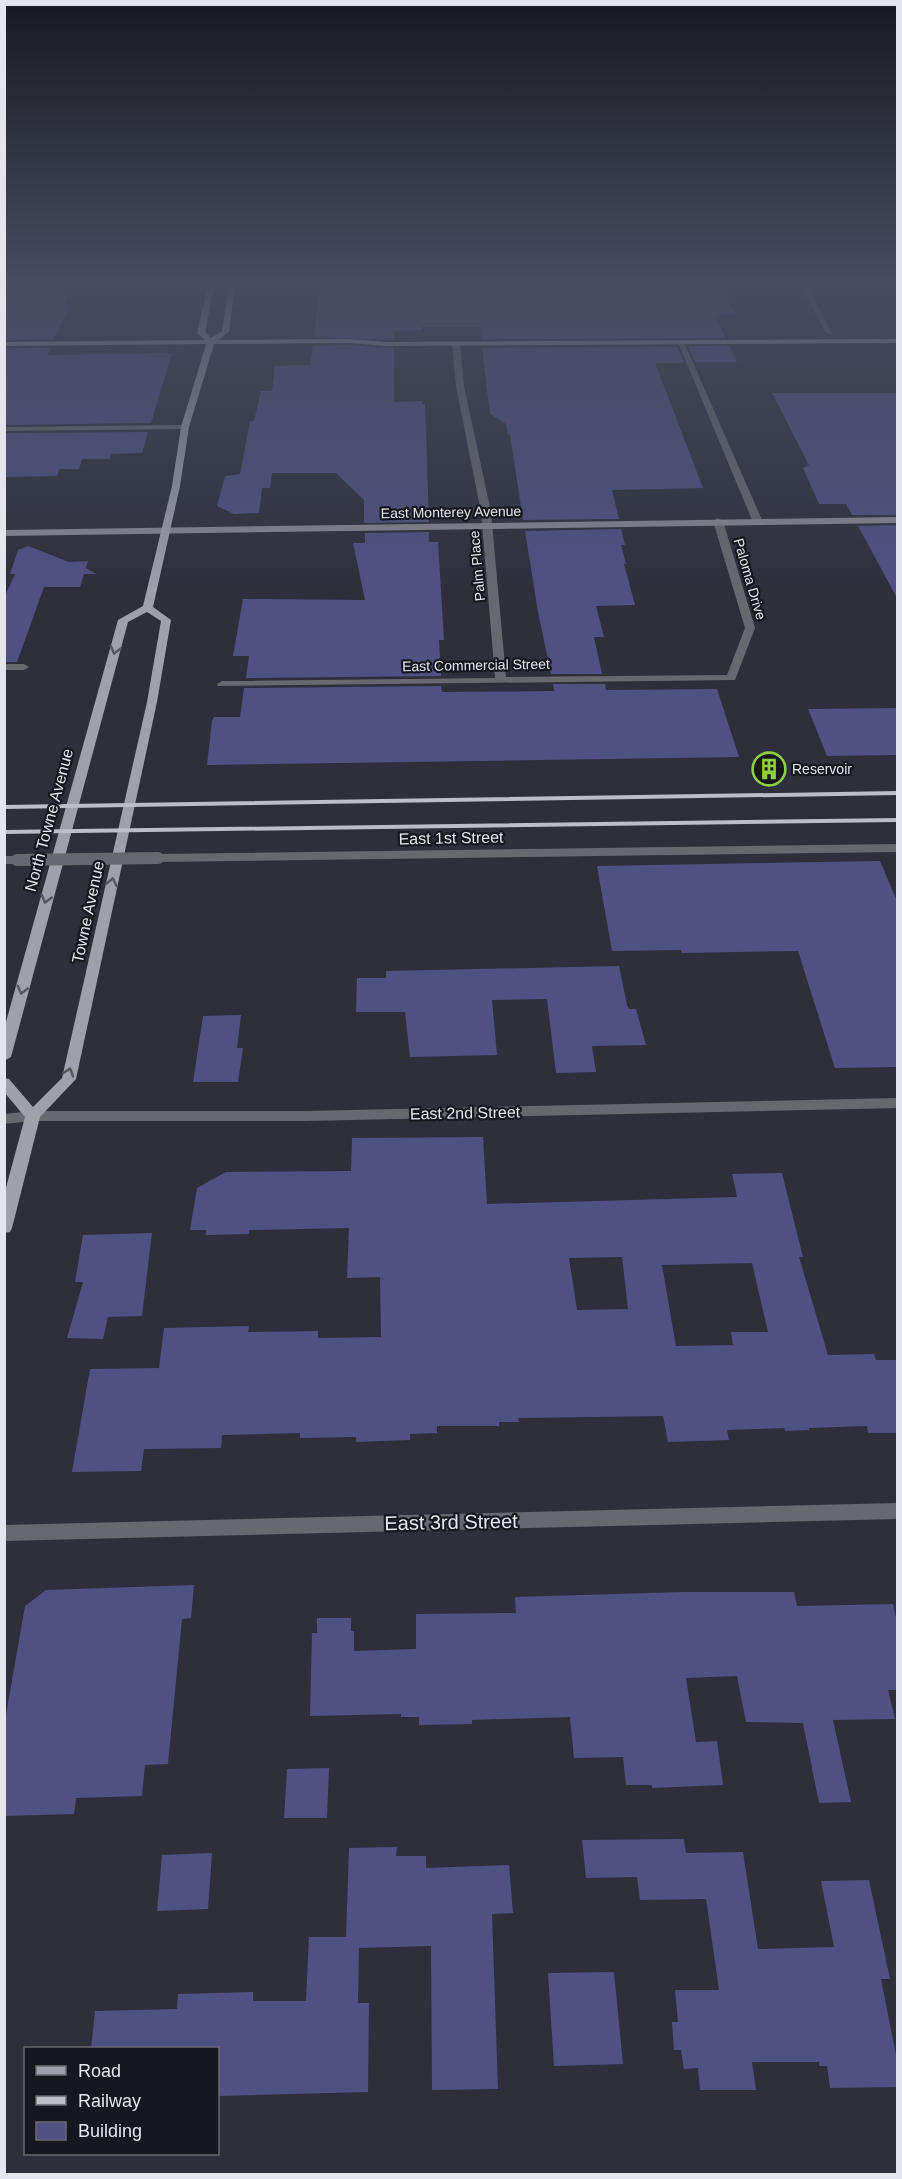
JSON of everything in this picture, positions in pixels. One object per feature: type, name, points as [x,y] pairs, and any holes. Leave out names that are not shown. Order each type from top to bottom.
[{"type":"main road","points":[[148,608],[176,486],[185,428],[197,387]]},
{"type":"main road","name":"Towne Avenue","points":[[33,1116],[69,1079],[152,702],[166,620],[148,608]]},
{"type":"main road","name":"North Towne Avenue","points":[[4,1057],[123,620],[148,608]]},
{"type":"main road","points":[[4,1082],[33,1116],[4,1228]]},
{"type":"street","name":"Palm Place","points":[[460,387],[487,525],[501,680]]},
{"type":"street","name":"Paloma Drive","points":[[699,387],[757,520]]},
{"type":"street","points":[[4,429],[185,428]]},
{"type":"street","name":"East Monterey Avenue","points":[[4,533],[757,520],[897,520]]},
{"type":"street","name":"Paloma Drive","points":[[718,521],[750,628],[731,678]]},
{"type":"street","points":[[4,667],[24,667]]},
{"type":"street","name":"East Commercial Street","points":[[222,684],[731,678]]},
{"type":"street","name":"East 1st Street","points":[[11,860],[897,848]]},
{"type":"street","name":"East 2nd Street","points":[[33,1116],[306,1116],[897,1103]]},
{"type":"street","points":[[4,1111],[33,1116]]},
{"type":"street","points":[[4,1119],[33,1116]]},
{"type":"street","name":"East 3rd Street","points":[[4,1533],[897,1511]]},
{"type":"building","points":[[4,387],[162,387],[151,423],[4,425]]},
{"type":"building","points":[[273,387],[394,387],[394,402],[422,401],[422,404],[425,404],[429,522],[364,523],[364,500],[336,473],[272,473],[270,488],[262,488],[259,513],[234,514],[217,506],[225,476],[240,474],[250,421],[254,421],[261,391],[272,391]]},
{"type":"building","points":[[487,387],[664,387],[703,488],[612,490],[619,519],[523,520],[510,435],[508,435],[506,424],[490,414]]},
{"type":"building","points":[[772,393],[897,393],[897,515],[852,515],[846,504],[819,504],[803,468],[809,465]]},
{"type":"building","points":[[148,432],[142,453],[111,454],[110,459],[82,459],[79,469],[59,469],[57,476],[4,477],[4,433]]},
{"type":"building","points":[[897,525],[897,598],[858,526]]},
{"type":"building","points":[[621,529],[625,545],[621,545],[626,564],[624,564],[635,605],[596,606],[604,637],[594,637],[602,674],[551,674],[525,531]]},
{"type":"building","points":[[429,532],[429,542],[438,542],[444,640],[439,640],[441,676],[246,678],[249,656],[233,656],[243,599],[365,600],[353,543],[365,543],[365,533]]},
{"type":"building","points":[[28,546],[69,562],[88,561],[86,568],[96,574],[84,574],[80,587],[44,587],[17,662],[4,662],[4,598],[15,574],[10,574],[18,550]]},
{"type":"building","points":[[553,684],[605,684],[606,690],[717,689],[739,757],[207,765],[212,721],[214,717],[240,717],[244,688],[441,686],[442,692],[554,691]]},
{"type":"building","points":[[897,708],[897,755],[827,756],[808,709]]},
{"type":"building","points":[[880,861],[897,901],[897,1067],[835,1068],[798,951],[682,953],[681,950],[612,951],[597,866]]},
{"type":"building","points":[[619,966],[627,1005],[629,1009],[636,1009],[646,1045],[592,1046],[596,1072],[556,1073],[547,999],[492,1000],[497,1055],[410,1057],[405,1012],[356,1012],[357,978],[386,978],[386,971]]},
{"type":"building","points":[[241,1015],[237,1048],[243,1048],[238,1082],[193,1082],[203,1016]]},
{"type":"building","points":[[483,1137],[487,1204],[737,1197],[732,1174],[782,1173],[803,1257],[799,1257],[828,1355],[874,1354],[876,1360],[897,1360],[897,1433],[868,1433],[867,1426],[785,1431],[784,1428],[727,1430],[729,1440],[668,1442],[663,1416],[518,1418],[519,1422],[499,1422],[499,1426],[437,1426],[437,1433],[410,1434],[410,1440],[356,1442],[356,1437],[300,1438],[300,1433],[222,1435],[221,1448],[144,1449],[141,1471],[72,1472],[90,1369],[159,1368],[164,1328],[249,1326],[248,1332],[318,1331],[318,1338],[381,1337],[380,1277],[347,1278],[349,1228],[249,1230],[249,1234],[206,1235],[206,1230],[190,1230],[197,1188],[226,1172],[351,1171],[352,1138]],"holes":[[[622,1257],[628,1309],[577,1310],[569,1258]],[[752,1263],[768,1332],[731,1332],[733,1345],[676,1346],[662,1265]]]},
{"type":"building","points":[[152,1233],[142,1316],[108,1317],[103,1339],[67,1338],[83,1282],[75,1282],[83,1235]]},
{"type":"building","points":[[194,1585],[191,1618],[182,1619],[168,1764],[145,1765],[142,1796],[76,1798],[74,1814],[4,1816],[4,1726],[25,1606],[46,1590]]},
{"type":"building","points":[[683,1592],[794,1592],[797,1606],[893,1604],[897,1622],[897,1690],[888,1690],[895,1719],[833,1720],[851,1802],[819,1803],[803,1723],[746,1722],[737,1676],[686,1678],[696,1742],[717,1741],[723,1785],[652,1788],[652,1785],[626,1785],[623,1757],[574,1758],[570,1717],[472,1720],[472,1724],[419,1725],[419,1717],[401,1717],[401,1714],[310,1716],[312,1633],[317,1633],[317,1618],[351,1618],[351,1631],[354,1631],[354,1651],[416,1649],[416,1614],[516,1613],[515,1597]]},
{"type":"building","points":[[329,1768],[327,1818],[284,1818],[287,1769]]},
{"type":"building","points":[[684,1839],[686,1853],[743,1852],[758,1949],[834,1947],[821,1881],[869,1880],[890,1979],[881,1979],[897,2060],[897,2087],[830,2088],[827,2066],[819,2066],[819,2062],[752,2062],[756,2090],[700,2090],[698,2068],[684,2069],[681,2050],[674,2050],[672,2022],[678,2022],[675,1990],[719,1990],[706,1899],[640,1900],[637,1877],[586,1878],[582,1840]]},
{"type":"building","points":[[397,1847],[396,1856],[426,1856],[426,1868],[509,1865],[513,1913],[492,1914],[498,2089],[432,2090],[431,1946],[359,1948],[358,2003],[369,2003],[368,2092],[219,2096],[219,2047],[91,2047],[95,2011],[177,2009],[178,1994],[253,1992],[253,2001],[306,2001],[309,1937],[346,1937],[349,1848]]},
{"type":"building","points":[[212,1853],[208,1909],[157,1911],[162,1855]]},
{"type":"building","points":[[614,1972],[623,2064],[554,2066],[548,1973]]},
{"type":"railway","points":[[4,807],[898,793]]},
{"type":"railway","points":[[4,832],[898,820]]},
{"type":"place","name":"Reservoir","points":[[769,769]]}]
